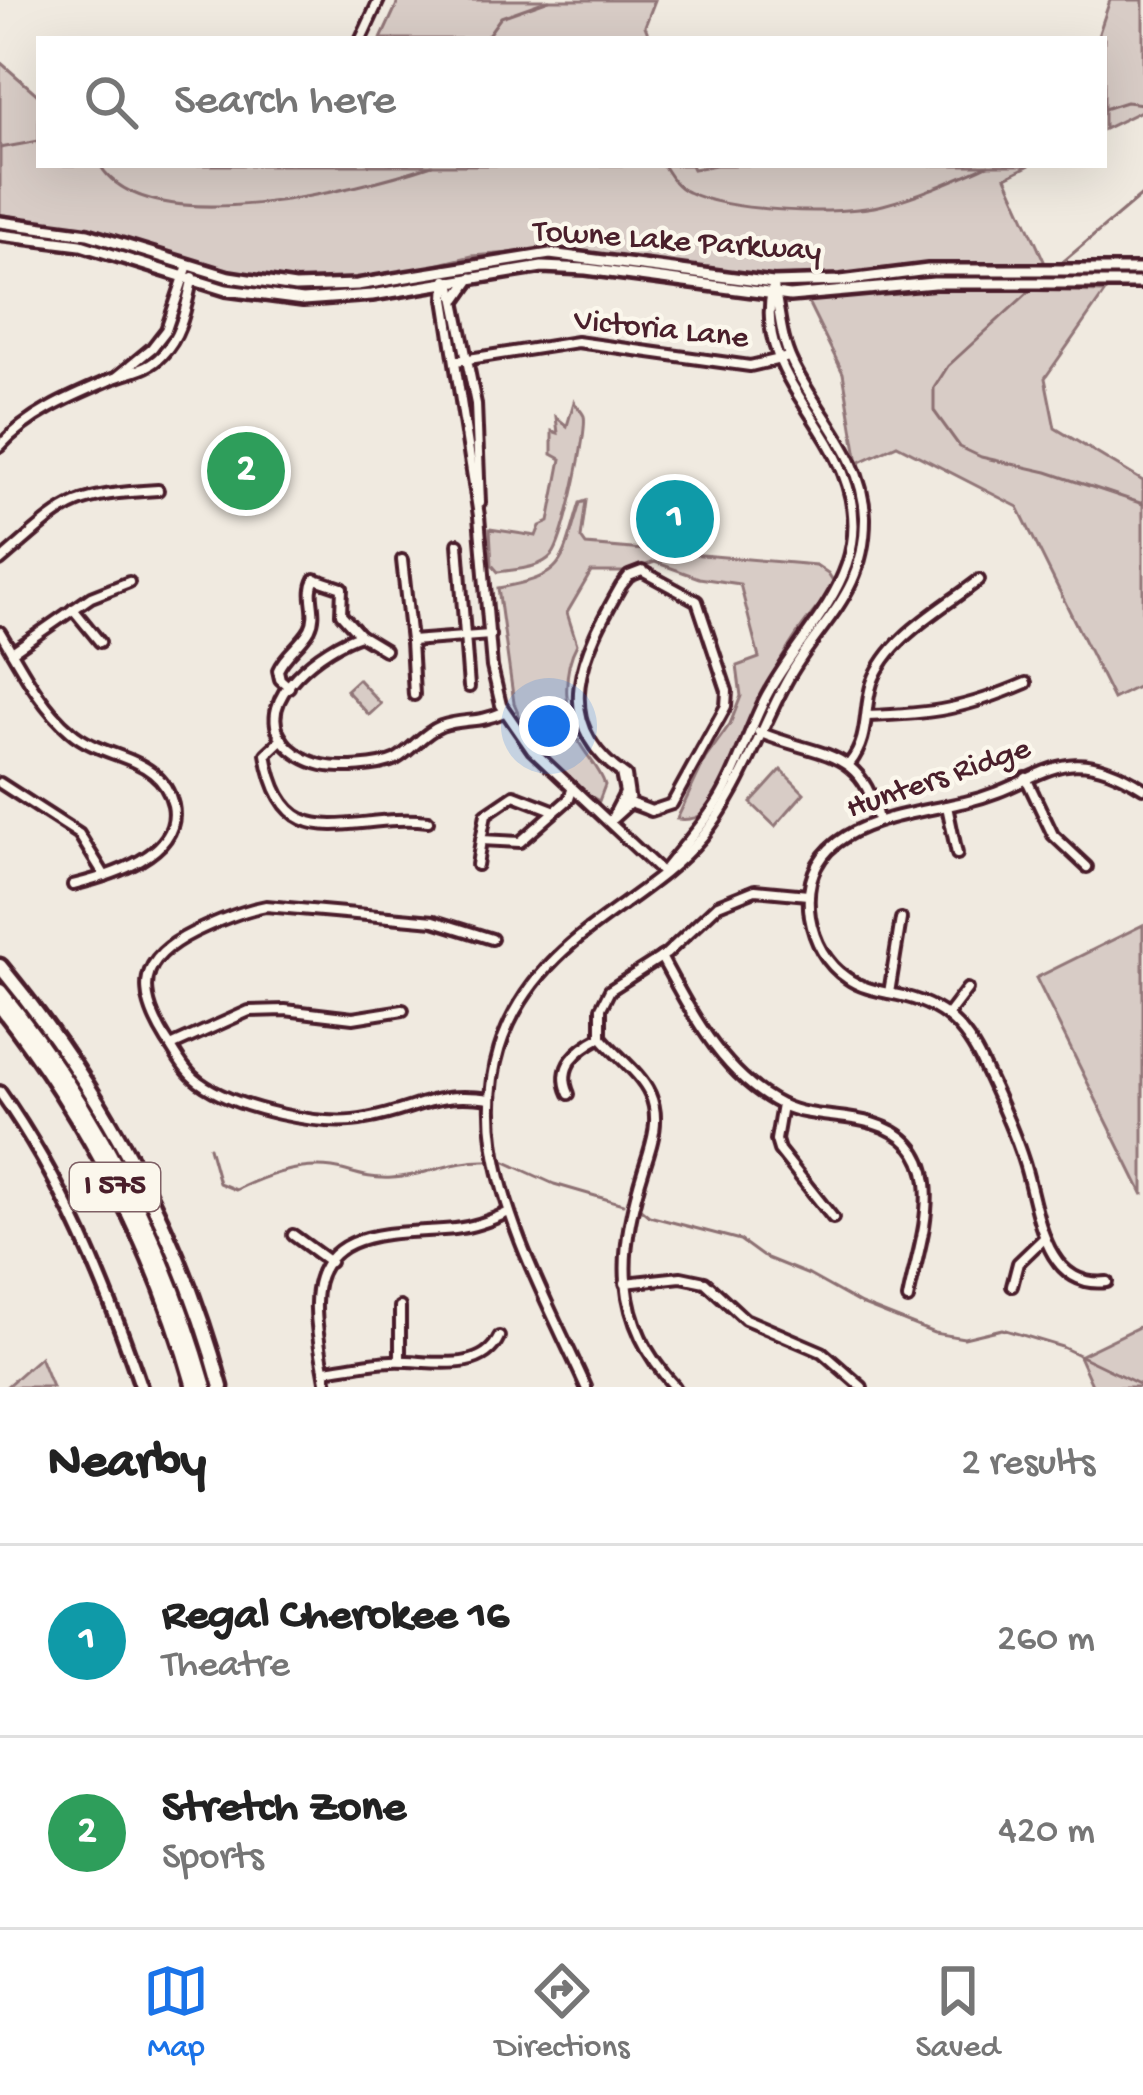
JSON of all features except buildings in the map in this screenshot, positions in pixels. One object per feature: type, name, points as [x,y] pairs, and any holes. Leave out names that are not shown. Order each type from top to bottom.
[{"type":"highway","name":"I 575","points":[[0,966],[58,1042],[128,1155],[190,1290],[221,1387]]},
{"type":"highway","points":[[0,992],[61,1072],[122,1176],[172,1284],[206,1387]]},
{"type":"highway","name":"I 575","points":[[0,1006],[68,1102],[109,1174],[164,1296],[194,1387]]},
{"type":"main road","name":"Towne Lake Parkway","points":[[0,222],[88,234],[217,287],[266,297],[326,300],[565,254],[773,291],[913,272],[1143,270]]},
{"type":"main road","name":"Towne Lake Parkway","points":[[0,235],[81,245],[190,273],[310,288],[566,267],[833,295],[913,284],[1143,283]]},
{"type":"main road","points":[[457,298],[472,278]]},
{"type":"main road","points":[[0,1092],[26,1128],[75,1218],[111,1299],[141,1387]]},
{"type":"street","points":[[362,36],[379,0]]},
{"type":"street","points":[[0,446],[35,415],[117,377],[135,374],[160,357],[176,336],[186,308],[190,273]]},
{"type":"street","points":[[117,377],[162,336],[190,273]]},
{"type":"street","points":[[448,278],[457,298],[469,359],[480,455],[479,516]]},
{"type":"street","points":[[448,278],[445,299],[479,516],[494,676],[504,712],[526,744],[663,872]]},
{"type":"street","points":[[186,308],[197,292],[217,287]]},
{"type":"street","points":[[586,1387],[509,1212],[493,1158],[491,1099],[504,1042],[537,980],[568,946],[663,872],[719,801],[795,667],[848,594],[863,544],[864,505],[857,473],[789,357],[773,291]]},
{"type":"street","points":[[757,731],[785,666],[840,586],[853,529],[842,470],[778,361],[769,328],[773,291]]},
{"type":"street","name":"Victoria Lane","points":[[456,362],[577,342],[750,366],[789,357]]},
{"type":"street","points":[[0,561],[43,520],[67,505],[103,493],[158,490]]},
{"type":"street","points":[[458,544],[470,687]]},
{"type":"street","points":[[402,560],[414,695]]},
{"type":"street","points":[[610,821],[620,817],[627,802],[626,776],[595,750],[587,733],[578,692],[580,668],[621,586],[629,576],[642,572],[697,601],[727,691],[717,726],[672,804],[651,811],[627,802]]},
{"type":"street","points":[[289,687],[278,670],[311,627],[314,618],[308,592],[315,579],[342,588],[341,614],[359,634],[386,650]]},
{"type":"street","points":[[850,764],[865,735],[873,680],[889,652],[979,580]]},
{"type":"street","points":[[13,652],[99,592],[129,582]]},
{"type":"street","points":[[73,609],[100,642]]},
{"type":"street","points":[[0,632],[64,726],[94,748],[147,769],[171,798],[174,817],[163,843],[105,876],[73,884]]},
{"type":"street","points":[[359,634],[320,654],[281,695],[275,713],[281,739],[300,756],[323,765],[388,762],[434,729],[471,724],[504,712]]},
{"type":"street","points":[[410,641],[490,635]]},
{"type":"street","points":[[867,716],[945,712],[1026,683]]},
{"type":"street","points":[[757,731],[850,764],[867,784],[878,820]]},
{"type":"street","points":[[281,739],[266,754],[275,792],[294,817],[321,825],[428,821]]},
{"type":"street","name":"Hunters Ridge","points":[[808,895],[828,850],[878,820],[977,800],[1051,767],[1078,763],[1112,770],[1143,788]]},
{"type":"street","points":[[1026,778],[1053,835],[1087,867]]},
{"type":"street","points":[[0,783],[79,834],[105,876]]},
{"type":"street","points":[[481,840],[515,844],[569,799],[572,790]]},
{"type":"street","points":[[477,865],[486,814],[514,795],[553,810]]},
{"type":"street","points":[[947,806],[957,854]]},
{"type":"street","points":[[675,1387],[643,1341],[625,1283],[627,1229],[655,1121],[647,1089],[601,1037],[603,999],[616,985],[661,957],[718,905],[755,890],[808,895],[814,936],[826,959],[856,984],[915,998],[948,1014],[974,1044],[997,1095],[1025,1165],[1044,1238],[1057,1261],[1075,1275],[1107,1282]]},
{"type":"street","points":[[491,1099],[442,1096],[365,1120],[311,1121],[203,1085],[185,1069],[148,1006],[146,978],[152,963],[174,942],[246,910],[284,905],[434,921],[492,939]]},
{"type":"street","points":[[889,993],[901,919]]},
{"type":"street","points":[[661,957],[723,1057],[748,1084],[808,1114],[877,1124],[916,1156],[925,1175],[929,1210],[908,1299]]},
{"type":"street","points":[[948,1014],[967,989]]},
{"type":"street","points":[[171,1046],[249,1011],[275,1009],[353,1018],[403,1010]]},
{"type":"street","points":[[569,1094],[566,1067],[584,1046],[601,1037]]},
{"type":"street","points":[[782,1105],[776,1140],[779,1150],[833,1218]]},
{"type":"street","points":[[328,1387],[316,1305],[329,1262],[367,1235],[466,1227],[509,1212]]},
{"type":"street","points":[[293,1235],[329,1262]]},
{"type":"street","points":[[1012,1286],[1018,1263],[1044,1238]]},
{"type":"street","points":[[625,1283],[681,1277],[705,1282],[745,1319],[822,1352],[862,1387]]},
{"type":"street","points":[[400,1307],[400,1360]]},
{"type":"street","points":[[325,1370],[400,1360],[452,1363],[483,1355],[499,1337]]},
{"type":"shaded area","points":[[399,0],[655,0],[645,26],[649,36],[382,36]]},
{"type":"shaded area","points":[[1110,0],[1143,0],[1143,110],[1107,128],[1107,36],[1098,36]]},
{"type":"shaded area","points":[[0,62],[36,93],[36,168],[1024,168],[1006,177],[1049,272],[1014,290],[1105,292],[1045,378],[1055,428],[1143,481],[1143,684],[1113,699],[1018,507],[897,445],[858,463],[843,373],[799,284],[618,262],[560,249],[472,256],[335,290],[276,295],[195,283],[92,252],[0,236]]},
{"type":"shaded area","points":[[574,402],[584,416],[582,441],[557,546],[541,563],[498,572],[492,565],[490,529],[536,536],[540,526],[549,522],[561,459],[552,454],[552,431],[558,433],[556,417],[567,426]]},
{"type":"shaded area","points":[[586,501],[581,538],[586,545],[816,565],[837,587],[782,657],[722,787],[711,805],[694,818],[677,819],[741,696],[737,666],[759,658],[740,584],[699,578],[655,562],[625,572],[591,572],[567,613],[577,644],[567,693],[574,731],[605,785],[599,801],[549,759],[514,703],[498,588],[537,578],[558,564],[580,503]]},
{"type":"shaded area","points":[[358,679],[381,704],[369,715],[346,690]]},
{"type":"shaded area","points":[[781,770],[804,793],[775,826],[751,803]]},
{"type":"shaded area","points":[[1143,925],[1143,1195],[1036,978]]},
{"type":"shaded area","points":[[1143,1325],[1143,1387],[1093,1387],[1079,1356]]},
{"type":"shaded area","points":[[40,1357],[52,1387],[6,1387]]},
{"type":"waterway","points":[[487,36],[501,17],[549,0]]},
{"type":"waterway","points":[[1107,108],[1126,102],[1143,104]]},
{"type":"waterway","points":[[0,148],[36,142]]},
{"type":"waterway","points":[[103,168],[125,189],[162,202],[207,206],[308,196],[421,168]]},
{"type":"waterway","points":[[665,168],[680,187],[706,199],[813,211],[883,205],[981,168]]},
{"type":"waterway","points":[[1058,266],[1143,194]]},
{"type":"waterway","points":[[1033,288],[948,366],[934,388],[934,411],[960,447],[981,457],[1047,472],[1143,504]]},
{"type":"waterway","points":[[209,1147],[219,1183],[236,1190],[304,1168],[392,1178],[487,1161]]},
{"type":"waterway","points":[[503,1161],[554,1184],[623,1204]]},
{"type":"waterway","points":[[638,1207],[649,1216],[740,1240],[762,1256],[861,1304],[934,1333],[964,1338],[1002,1329],[1062,1347],[1143,1386]]},
{"type":"place","name":"Stretch Zone","points":[[246,471]]},
{"type":"place","name":"Regal Cherokee 16","points":[[675,519]]}]
